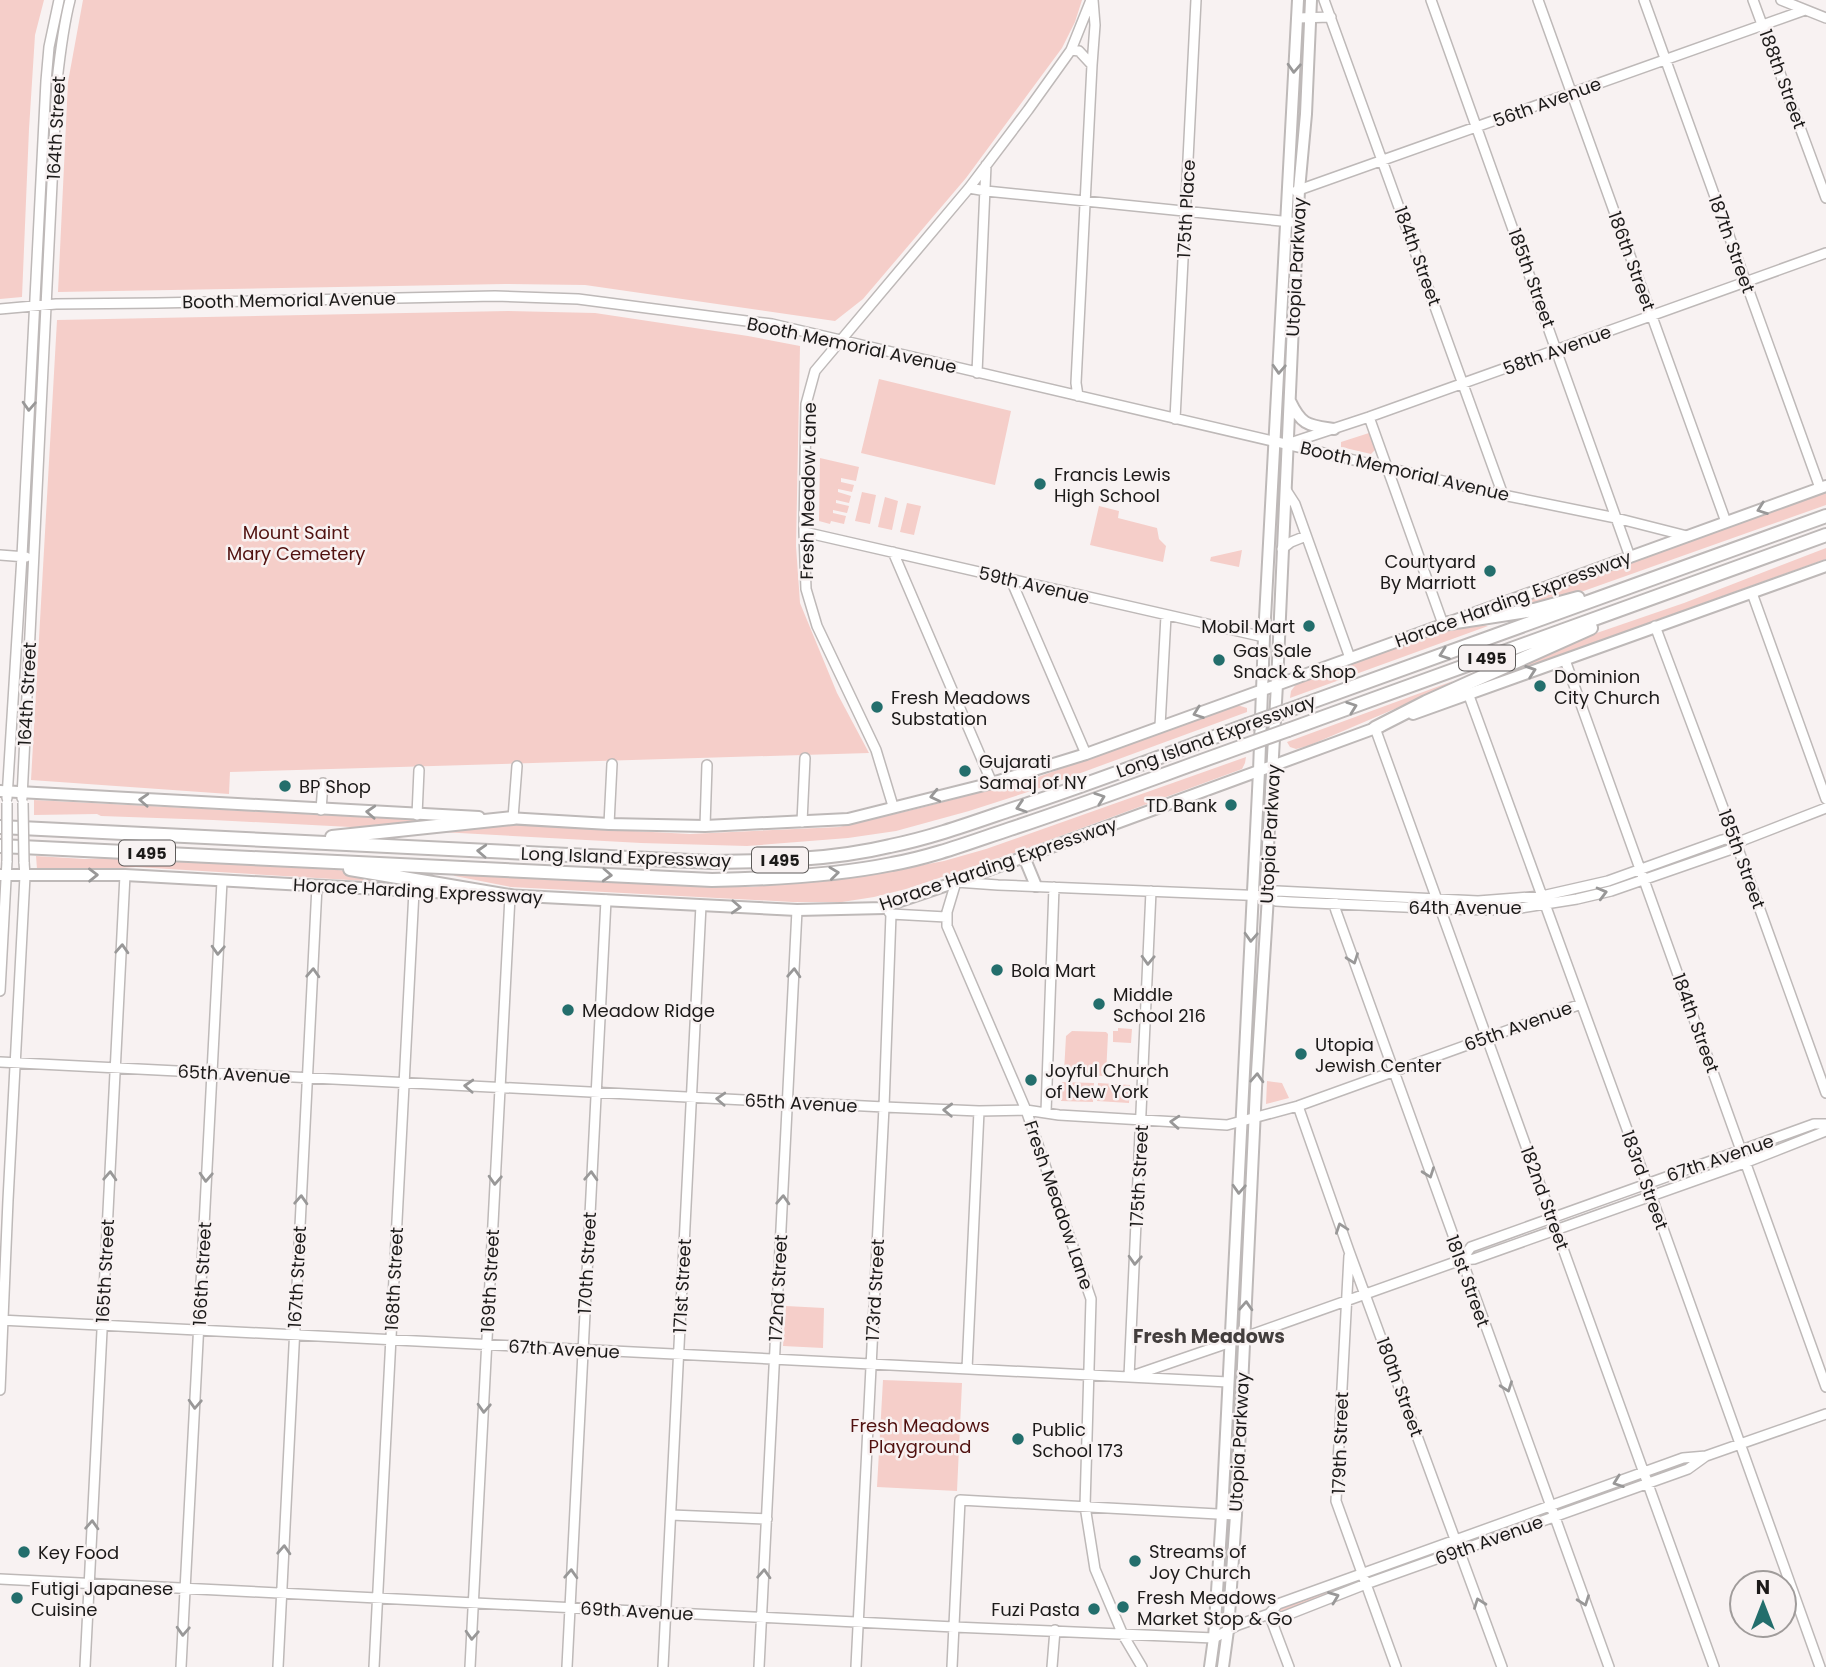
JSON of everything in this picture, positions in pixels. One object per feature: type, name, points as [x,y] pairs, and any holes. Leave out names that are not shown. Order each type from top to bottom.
[{"type":"highway","name":"Long Island Expressway","points":[[0,827],[711,862],[827,856],[889,847],[952,830],[1033,803],[1826,516]]},
{"type":"highway","name":"Long Island Expressway","points":[[0,846],[712,880],[774,879],[894,864],[1038,820],[1826,536]]},
{"type":"highway","points":[[1443,624],[1534,610],[1669,573]]},
{"type":"highway","points":[[1375,729],[1426,702],[1685,586]]},
{"type":"highway","points":[[293,841],[513,818]]},
{"type":"highway","points":[[295,860],[510,896]]},
{"type":"main road","name":"Utopia Parkway","points":[[1210,1667],[1222,1514],[1298,0]]},
{"type":"main road","name":"Utopia Parkway","points":[[1223,1667],[1236,1515],[1311,0]]},
{"type":"main road","points":[[1290,400],[1297,416],[1303,421],[1334,429]]},
{"type":"main road","name":"Horace Harding Expressway","points":[[5,796],[609,824],[705,826],[848,819],[992,783],[1086,754],[1823,487]]},
{"type":"main road","name":"Horace Harding Expressway","points":[[3,876],[125,875],[797,910],[888,911],[891,904],[1468,693],[1826,566]]},
{"type":"main road","points":[[1024,857],[1036,886]]},
{"type":"street","name":"164th Street","points":[[0,991],[3,876],[7,861],[5,796],[22,556],[46,81],[58,0]]},
{"type":"street","name":"164th Street","points":[[0,1390],[25,876],[22,798],[57,81],[62,37],[71,0]]},
{"type":"street","name":"Fresh Meadow Lane","points":[[893,806],[876,750],[817,626],[806,589],[806,404],[816,371],[969,188],[1071,50],[1092,0]]},
{"type":"street","points":[[1078,396],[1076,383],[1095,25],[1092,0]]},
{"type":"street","name":"175th Place","points":[[1175,419],[1196,0]]},
{"type":"street","name":"184th Street","points":[[1324,0],[1503,495]]},
{"type":"street","name":"185th Street","points":[[1432,0],[1630,557]]},
{"type":"street","name":"186th Street","points":[[1538,0],[1726,522]]},
{"type":"street","name":"187th Street","points":[[1644,0],[1823,487]]},
{"type":"street","name":"188th Street","points":[[1753,0],[1826,198]]},
{"type":"street","points":[[1781,0],[1826,18]]},
{"type":"street","name":"56th Avenue","points":[[1288,194],[1805,10]]},
{"type":"street","points":[[1297,18],[1331,17]]},
{"type":"street","points":[[1071,50],[1079,51],[1092,65]]},
{"type":"street","points":[[977,373],[986,165]]},
{"type":"street","points":[[969,188],[1299,223]]},
{"type":"street","name":"58th Avenue","points":[[1287,444],[1826,253]]},
{"type":"street","name":"Booth Memorial Avenue","points":[[0,309],[47,304],[495,296],[578,299],[772,324],[1687,536]]},
{"type":"street","points":[[1369,417],[1443,624]]},
{"type":"street","points":[[1286,490],[1295,504],[1350,657]]},
{"type":"street","name":"59th Avenue","points":[[804,532],[1264,637]]},
{"type":"street","points":[[1282,549],[1306,536]]},
{"type":"street","points":[[892,552],[992,783]]},
{"type":"street","points":[[0,555],[34,557]]},
{"type":"street","points":[[1011,580],[1086,754]]},
{"type":"street","points":[[1752,593],[1826,799]]},
{"type":"street","points":[[1160,726],[1166,616]]},
{"type":"street","name":"185th Street","points":[[1656,626],[1826,1093]]},
{"type":"street","name":"184th Street","points":[[1565,660],[1826,1387]]},
{"type":"street","name":"183rd Street","points":[[1468,693],[1821,1667]]},
{"type":"street","name":"182nd Street","points":[[1375,729],[1714,1667]]},
{"type":"street","points":[[802,822],[805,758]]},
{"type":"street","points":[[609,824],[612,764]]},
{"type":"street","points":[[705,826],[707,765]]},
{"type":"street","points":[[513,818],[517,766]]},
{"type":"street","points":[[417,814],[419,770]]},
{"type":"street","points":[[321,810],[323,783]]},
{"type":"street","name":"64th Avenue","points":[[1268,896],[1276,901],[1334,904],[1544,900],[1577,889],[1641,875],[1726,839],[1736,843],[1826,808]]},
{"type":"street","name":"165th Street","points":[[85,1667],[125,875]]},
{"type":"street","name":"166th Street","points":[[181,1667],[222,881]]},
{"type":"street","points":[[888,911],[946,917],[957,881]]},
{"type":"street","name":"64th Avenue","points":[[957,881],[1253,896],[1268,896],[1277,891],[1440,904]]},
{"type":"street","name":"167th Street","points":[[278,1667],[317,886]]},
{"type":"street","points":[[1046,1112],[1054,887]]},
{"type":"street","name":"168th Street","points":[[374,1667],[414,891]]},
{"type":"street","name":"175th Street","points":[[1129,1377],[1151,891]]},
{"type":"street","name":"181st Street","points":[[1331,894],[1609,1667]]},
{"type":"street","name":"169th Street","points":[[470,1667],[510,896]]},
{"type":"street","name":"170th Street","points":[[566,1667],[606,900]]},
{"type":"street","name":"171st Street","points":[[663,1667],[701,905]]},
{"type":"street","name":"172nd Street","points":[[759,1667],[797,910]]},
{"type":"street","name":"173rd Street","points":[[856,1667],[884,1107],[888,911]]},
{"type":"street","name":"Fresh Meadow Lane","points":[[946,917],[947,926],[1026,1110],[1091,1299],[1086,1506],[1095,1569],[1123,1634],[1142,1667]]},
{"type":"street","name":"65th Avenue","points":[[0,1062],[884,1107],[1026,1110],[1059,1115],[1227,1125],[1298,1106],[1581,1004]]},
{"type":"street","name":"180th Street","points":[[1298,1106],[1502,1667]]},
{"type":"street","points":[[967,1370],[979,1111]]},
{"type":"street","name":"67th Avenue","points":[[1461,1260],[1471,1247],[1814,1124],[1826,1124]]},
{"type":"street","name":"67th Avenue","points":[[1129,1377],[1461,1260],[1474,1259],[1826,1131]]},
{"type":"street","name":"179th Street","points":[[1349,1251],[1336,1501],[1396,1667]]},
{"type":"street","name":"67th Avenue","points":[[2,1320],[1228,1382]]},
{"type":"street","name":"69th Avenue","points":[[1269,1614],[1282,1617],[1507,1534],[1597,1490],[1683,1458],[1706,1456],[1826,1414]]},
{"type":"street","name":"69th Avenue","points":[[0,1579],[1214,1638],[1238,1625],[1269,1614],[1278,1604],[1503,1522],[1600,1500],[1688,1469],[1706,1456]]},
{"type":"street","points":[[1597,1490],[1600,1500]]},
{"type":"street","points":[[952,1667],[960,1500],[1236,1515]]},
{"type":"street","points":[[671,1515],[767,1519]]},
{"type":"street","points":[[1503,1522],[1507,1534]]},
{"type":"street","points":[[1410,1556],[1414,1567]]},
{"type":"street","points":[[1269,1614],[1289,1667]]},
{"type":"street","points":[[1052,1667],[1055,1630]]},
{"type":"green space","points":[[0,0],[44,0],[35,35],[22,297],[0,299]]},
{"type":"green space","points":[[83,0],[1082,0],[1062,48],[966,178],[863,299],[835,321],[585,285],[58,292],[68,82]]},
{"type":"green space","name":"Mount Saint Mary Cemetery","points":[[508,311],[595,313],[800,346],[796,546],[800,603],[837,693],[869,753],[230,772],[229,794],[31,780],[57,320]]},
{"type":"green space","points":[[879,379],[1011,411],[995,485],[861,453]]},
{"type":"green space","points":[[1369,433],[1375,450],[1371,454],[1341,447],[1341,442]]},
{"type":"green space","points":[[820,458],[859,467],[856,481],[841,478],[841,482],[854,485],[852,492],[838,489],[838,492],[851,496],[849,503],[836,500],[836,503],[849,506],[847,513],[833,510],[833,513],[846,516],[844,524],[819,521]]},
{"type":"green space","points":[[862,492],[876,495],[870,524],[855,521]]},
{"type":"green space","points":[[1826,492],[1826,505],[1547,604],[1494,612]]},
{"type":"green space","points":[[885,497],[898,501],[892,530],[878,527]]},
{"type":"green space","points":[[907,503],[921,506],[914,535],[900,532]]},
{"type":"green space","points":[[1099,506],[1119,511],[1118,518],[1157,528],[1159,539],[1166,546],[1163,562],[1090,545]]},
{"type":"green space","points":[[1826,548],[1826,559],[1484,682],[1588,636],[1684,603]]},
{"type":"green space","points":[[1242,550],[1239,567],[1210,561],[1211,557]]},
{"type":"green space","points":[[1488,626],[1290,698],[1297,683],[1440,632]]},
{"type":"green space","points":[[1453,681],[1432,693],[1308,746],[1296,749],[1290,747],[1287,742]]},
{"type":"green space","points":[[1237,705],[1247,708],[1247,712],[1037,789],[896,831],[848,838],[747,846],[441,832],[519,825],[690,834],[839,827],[1038,777]]},
{"type":"green space","points":[[1246,757],[1242,769],[1017,852],[906,889],[842,902],[793,902],[511,887],[450,873],[751,887],[874,874],[944,861],[986,849]]},
{"type":"green space","points":[[34,800],[440,821],[370,828],[97,814],[34,815]]},
{"type":"green space","points":[[36,856],[310,867],[365,873],[382,877],[383,882],[136,867],[37,869]]},
{"type":"green space","points":[[1118,1028],[1132,1029],[1131,1043],[1113,1042],[1113,1031],[1118,1031]]},
{"type":"green space","points":[[1072,1031],[1108,1034],[1106,1075],[1065,1074],[1066,1036]]},
{"type":"green space","points":[[1267,1081],[1282,1083],[1289,1098],[1266,1104]]},
{"type":"green space","points":[[1062,1082],[1094,1083],[1093,1102],[1061,1101]]},
{"type":"green space","points":[[1098,1083],[1130,1085],[1129,1103],[1097,1101]]},
{"type":"green space","points":[[786,1306],[824,1308],[823,1348],[783,1346]]},
{"type":"green space","name":"Fresh Meadows Playground","points":[[883,1380],[962,1383],[957,1491],[877,1487]]},
{"type":"green space","points":[[1351,1581],[1354,1585],[1282,1612],[1278,1610],[1279,1607]]},
{"type":"place","name":"Francis Lewis High School","points":[[1040,484]]},
{"type":"place","name":"Courtyard By Marriott","points":[[1490,571]]},
{"type":"place","name":"Mobil Mart","points":[[1309,626]]},
{"type":"place","name":"Gas Sale Snack & Shop","points":[[1219,660]]},
{"type":"place","name":"Dominion City Church","points":[[1540,686]]},
{"type":"place","name":"Fresh Meadows Substation","points":[[877,707]]},
{"type":"place","name":"Gujarati Samaj of NY","points":[[965,771]]},
{"type":"place","name":"BP Shop","points":[[285,786]]},
{"type":"place","name":"TD Bank","points":[[1231,805]]},
{"type":"place","name":"Bola Mart","points":[[997,970]]},
{"type":"place","name":"Middle School 216","points":[[1099,1004]]},
{"type":"place","name":"Meadow Ridge","points":[[568,1010]]},
{"type":"place","name":"Utopia Jewish Center","points":[[1301,1054]]},
{"type":"place","name":"Joyful Church of New York","points":[[1031,1080]]},
{"type":"place","name":"Public School 173","points":[[1018,1439]]},
{"type":"place","name":"Key Food","points":[[24,1552]]},
{"type":"place","name":"Streams of Joy Church","points":[[1135,1561]]},
{"type":"place","name":"Futigi Japanese Cuisine","points":[[17,1598]]},
{"type":"place","name":"Fresh Meadows Market Stop & Go","points":[[1123,1607]]},
{"type":"place","name":"Fuzi Pasta","points":[[1094,1609]]},
{"type":"district","name":"Fresh Meadows","points":[[1209,1336]]}]
